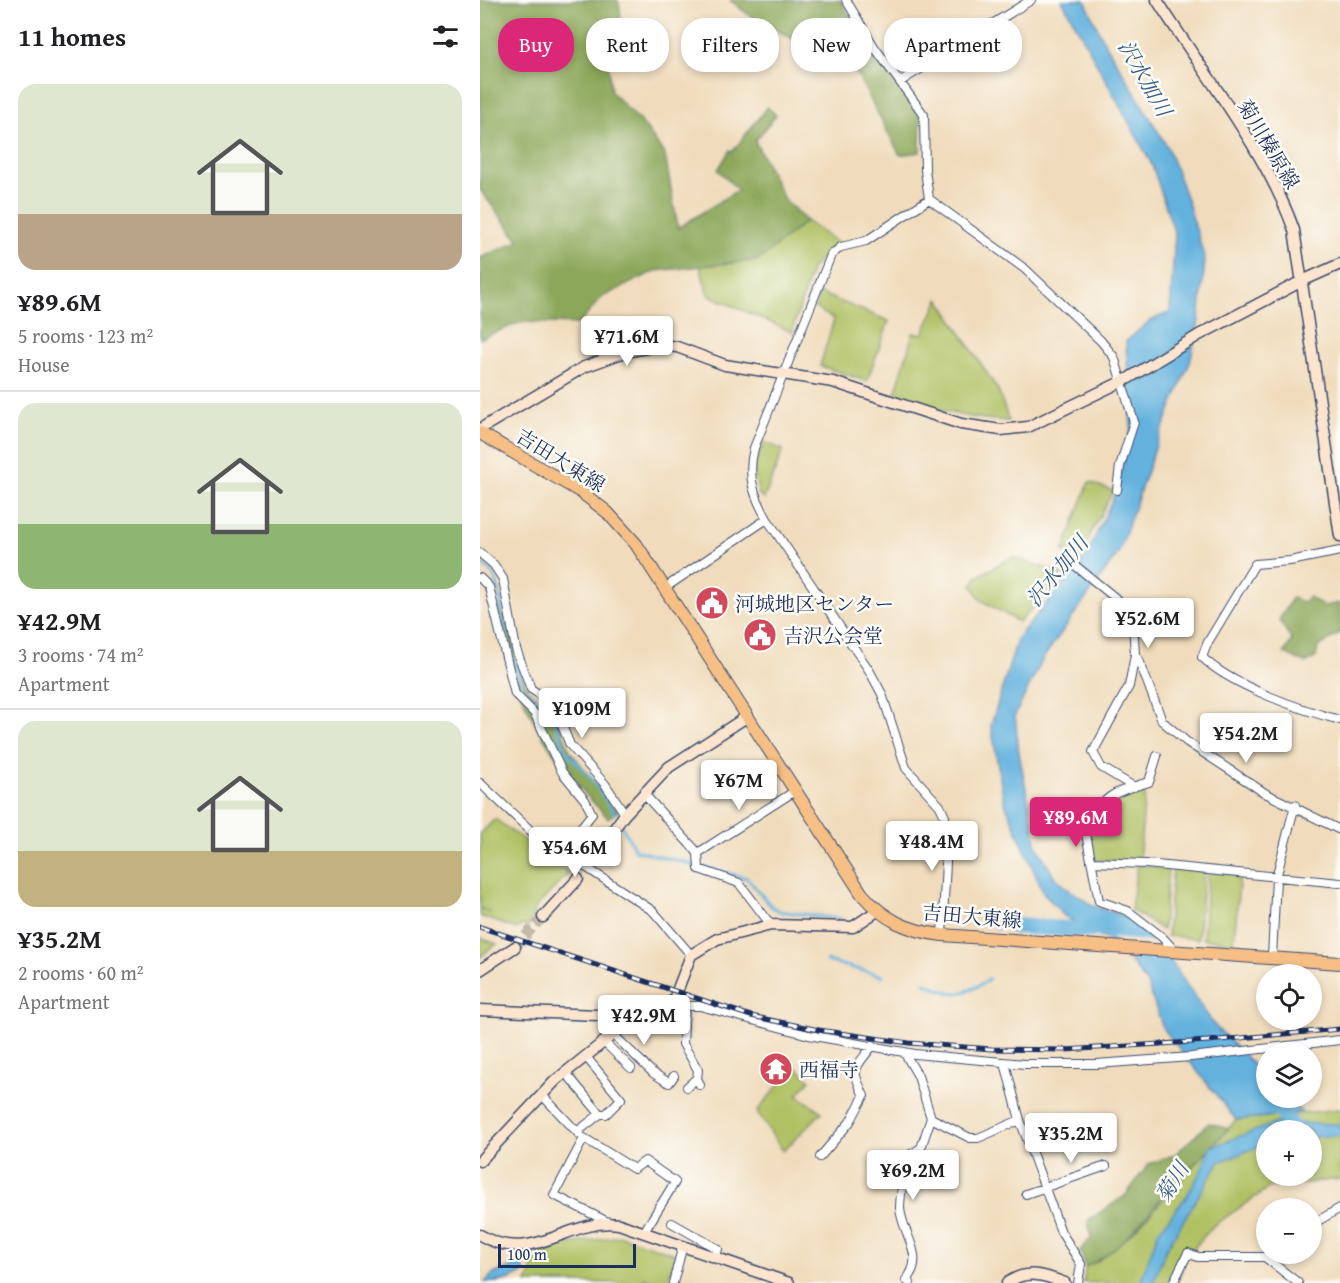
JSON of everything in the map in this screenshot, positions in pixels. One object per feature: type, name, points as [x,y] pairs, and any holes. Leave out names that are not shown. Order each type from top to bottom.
[{"type":"main road","name":"吉田大東線","points":[[480,433],[581,492],[607,512],[636,544],[666,587],[862,894],[877,911],[904,928],[942,935],[1340,963]]},
{"type":"street","points":[[846,0],[875,48],[902,81],[924,115],[929,199],[1004,251],[1064,304],[1114,357],[1134,422],[1120,466],[1117,490]]},
{"type":"street","points":[[902,81],[1031,0]]},
{"type":"street","name":"菊川榛原線","points":[[1157,0],[1282,197],[1294,230],[1328,469],[1340,536]]},
{"type":"street","points":[[929,199],[866,241],[841,247],[831,255],[749,465],[753,495],[766,519],[869,670],[882,694],[906,768],[940,806],[945,817],[942,935]]},
{"type":"street","points":[[480,429],[584,367],[650,347],[676,347],[725,365],[833,382],[961,424],[1001,430],[1028,428],[1123,381],[1199,335],[1302,280],[1340,264]]},
{"type":"street","points":[[1328,469],[1340,466]]},
{"type":"street","points":[[666,587],[766,519]]},
{"type":"street","points":[[1340,551],[1290,561],[1256,564],[1208,642],[1202,657],[1229,677],[1311,712],[1340,720]]},
{"type":"street","points":[[480,553],[494,565],[503,579],[516,649],[531,689],[553,703],[570,745],[605,784],[625,814]]},
{"type":"street","points":[[1077,568],[1094,579],[1129,609],[1133,620],[1135,656],[1129,686],[1093,752],[1101,767],[1134,786]]},
{"type":"street","points":[[480,578],[489,587],[515,694],[535,714],[562,772],[585,800],[592,814],[560,853]]},
{"type":"street","points":[[1135,656],[1139,660],[1162,721],[1187,741],[1265,792],[1295,805],[1340,830]]},
{"type":"street","points":[[589,863],[625,814],[669,767],[748,716]]},
{"type":"street","points":[[1157,756],[1149,782],[1117,792],[1104,800],[1085,829],[1099,901],[1128,910],[1162,937],[1171,950]]},
{"type":"street","points":[[480,783],[524,825],[560,853],[653,911],[691,954]]},
{"type":"street","points":[[698,856],[795,791]]},
{"type":"street","points":[[644,794],[698,856],[699,869],[739,883],[771,924]]},
{"type":"street","points":[[1272,957],[1276,878],[1295,805]]},
{"type":"street","points":[[1092,862],[1146,864],[1340,883]]},
{"type":"street","points":[[543,917],[578,879]]},
{"type":"street","points":[[480,1010],[636,1017],[660,1013],[674,999],[691,954],[717,939],[771,924],[853,927],[877,911]]},
{"type":"street","points":[[480,970],[515,947]]},
{"type":"street","points":[[669,1006],[700,1005],[809,1035],[904,1052],[1005,1063],[1097,1064],[1234,1053],[1340,1040]]},
{"type":"street","points":[[685,1006],[683,1044],[698,1070],[698,1081],[687,1087]]},
{"type":"street","points":[[480,1161],[542,1095],[636,1017]]},
{"type":"street","points":[[614,1035],[653,1073],[669,1083],[674,1076]]},
{"type":"street","points":[[605,1043],[631,1068]]},
{"type":"street","points":[[820,1157],[850,1122],[864,1096],[854,1078],[855,1070],[873,1045]]},
{"type":"street","points":[[885,1163],[908,1156],[918,1150],[931,1118],[918,1076],[904,1052]]},
{"type":"street","points":[[587,1058],[621,1099],[606,1114],[600,1114],[580,1135],[554,1194],[608,1222],[716,1256],[789,1283]]},
{"type":"street","points":[[1005,1063],[1020,1120],[1061,1232],[1082,1264],[1078,1283]]},
{"type":"street","points":[[566,1073],[600,1114]]},
{"type":"street","points":[[542,1095],[580,1135],[634,1169],[645,1161],[675,1182],[644,1232]]},
{"type":"street","points":[[931,1118],[970,1138],[978,1138],[1020,1120]]},
{"type":"street","points":[[918,1150],[925,1165]]},
{"type":"street","points":[[908,1156],[900,1197],[901,1214],[916,1259],[914,1270],[906,1280],[910,1283]]},
{"type":"street","points":[[1026,1194],[1106,1166]]},
{"type":"street","points":[[1322,1219],[1340,1208]]},
{"type":"street","points":[[480,1235],[504,1245],[523,1247],[590,1224],[608,1222]]},
{"type":"street","points":[[672,1223],[718,1249],[716,1256]]},
{"type":"street","points":[[673,1283],[683,1245]]},
{"type":"street","points":[[1173,1283],[1188,1253],[1198,1257],[1256,1256]]},
{"type":"street","points":[[1276,1264],[1298,1283]]},
{"type":"street","points":[[1007,1283],[1025,1274],[1040,1273],[1065,1283]]},
{"type":"green space","points":[[480,0],[618,0],[621,18],[586,18],[586,72],[609,72],[611,92],[642,123],[665,155],[678,228],[738,190],[718,170],[730,150],[733,151],[767,107],[776,115],[755,141],[784,199],[806,221],[759,260],[655,271],[602,297],[579,324],[521,322],[480,339],[480,258],[519,241],[480,190]]},
{"type":"green space","points":[[730,0],[840,0],[851,18],[791,18],[791,38],[779,31],[779,18],[755,18]]},
{"type":"green space","points":[[872,49],[884,64],[884,72],[890,72],[921,111],[920,152],[900,155],[856,72],[872,72]]},
{"type":"green space","points":[[806,221],[838,243],[812,268],[792,332],[708,295],[700,266],[759,260]]},
{"type":"green space","points":[[819,293],[889,321],[867,381],[820,366],[834,319],[815,308]]},
{"type":"green space","points":[[939,299],[998,390],[1009,421],[951,413],[895,394],[913,333],[923,334]]},
{"type":"green space","points":[[764,442],[783,450],[764,499],[759,495],[753,469]]},
{"type":"green space","points":[[1089,482],[1113,491],[1078,558],[1063,551]]},
{"type":"green space","points":[[1012,557],[1064,574],[1019,622],[981,600],[972,585],[978,576]]},
{"type":"green space","points":[[1309,597],[1324,606],[1340,603],[1340,633],[1318,647],[1316,657],[1306,663],[1284,653],[1292,640],[1279,620],[1292,598],[1303,602]]},
{"type":"green space","points":[[497,605],[506,614],[527,688],[559,723],[570,751],[618,811],[608,818],[568,772],[534,721],[510,665]]},
{"type":"green space","points":[[1145,792],[1139,862],[1095,860],[1088,828],[1105,801]]},
{"type":"green space","points":[[495,819],[569,873],[536,907],[528,928],[523,925],[516,929],[480,916],[480,909],[491,913],[480,908],[480,834]]},
{"type":"green space","points":[[1137,865],[1168,868],[1163,930],[1131,910]]},
{"type":"green space","points":[[1173,868],[1204,871],[1198,939],[1167,936]]},
{"type":"green space","points":[[1208,871],[1240,874],[1234,942],[1203,939]]},
{"type":"green space","points":[[480,938],[497,944],[480,957]]},
{"type":"green space","points":[[794,1065],[810,1080],[797,1095],[822,1112],[783,1151],[757,1112]]},
{"type":"green space","points":[[1340,1109],[1340,1179],[1322,1181],[1322,1120],[1256,1120],[1256,1186],[1279,1186],[1270,1187],[1213,1226],[1187,1256],[1177,1283],[1084,1283],[1085,1267],[1098,1261],[1136,1229],[1236,1120]]},
{"type":"green space","points":[[1209,1123],[1228,1129],[1179,1179],[1136,1228],[1112,1250],[1085,1267],[1080,1250],[1091,1239],[1088,1220],[1125,1196],[1149,1164],[1174,1155]]},
{"type":"green space","points":[[621,1236],[675,1254],[667,1283],[658,1283],[644,1277],[643,1283],[527,1283],[538,1254],[568,1244]]},
{"type":"water","points":[[1062,0],[1085,0],[1102,38],[1168,148],[1188,202],[1205,260],[1199,321],[1190,362],[1156,445],[1119,552],[1044,657],[1015,715],[1019,753],[1037,846],[1054,876],[1064,886],[1094,906],[1127,917],[1153,935],[1214,1025],[1256,1067],[1256,1108],[1297,1108],[1302,1113],[1236,1120],[1163,1028],[1147,984],[1120,947],[1064,916],[1043,892],[1004,801],[991,725],[1018,637],[1086,556],[1117,490],[1131,428],[1126,341],[1150,321],[1170,312],[1175,234],[1152,165]]},
{"type":"water","points":[[1322,1124],[1340,1124],[1340,1136],[1322,1137]]},
{"type":"water","points":[[1256,1130],[1256,1148],[1219,1162],[1166,1249],[1153,1283],[1140,1283],[1158,1232],[1186,1197],[1201,1171],[1210,1147]]},
{"type":"water","points":[[521,1264],[525,1272],[511,1279],[485,1282],[493,1274]]},
{"type":"pier","points":[[1112,938],[1159,942],[1160,940],[1173,959],[1121,955]]},
{"type":"waterway","points":[[480,561],[494,575],[500,595],[505,634],[523,689],[552,712],[565,750],[591,778],[615,814]]},
{"type":"waterway","points":[[622,826],[635,850],[747,878],[771,906],[779,911],[841,919]]},
{"type":"waterway","points":[[997,929],[996,925],[1014,926]]},
{"type":"waterway","points":[[1014,926],[1090,930],[1109,925]]},
{"type":"waterway","points":[[827,961],[883,976]]},
{"type":"waterway","points":[[925,983],[944,991],[958,993],[989,979]]},
{"type":"waterway","name":"沢水加川","points":[[1278,1108],[1288,1120]]},
{"type":"tunnel","points":[[515,947],[543,917]]},
{"type":"railway","points":[[480,927],[751,1016],[819,1030],[909,1043],[992,1049],[1065,1050],[1208,1041],[1340,1029]]},
{"type":"place","name":"河城地区センター","points":[[712,603]]},
{"type":"place","name":"吉沢公会堂","points":[[760,635]]},
{"type":"place","name":"西福寺","points":[[776,1069]]},
{"type":"water label","name":"菊川","points":[[1172,1182]]}]
